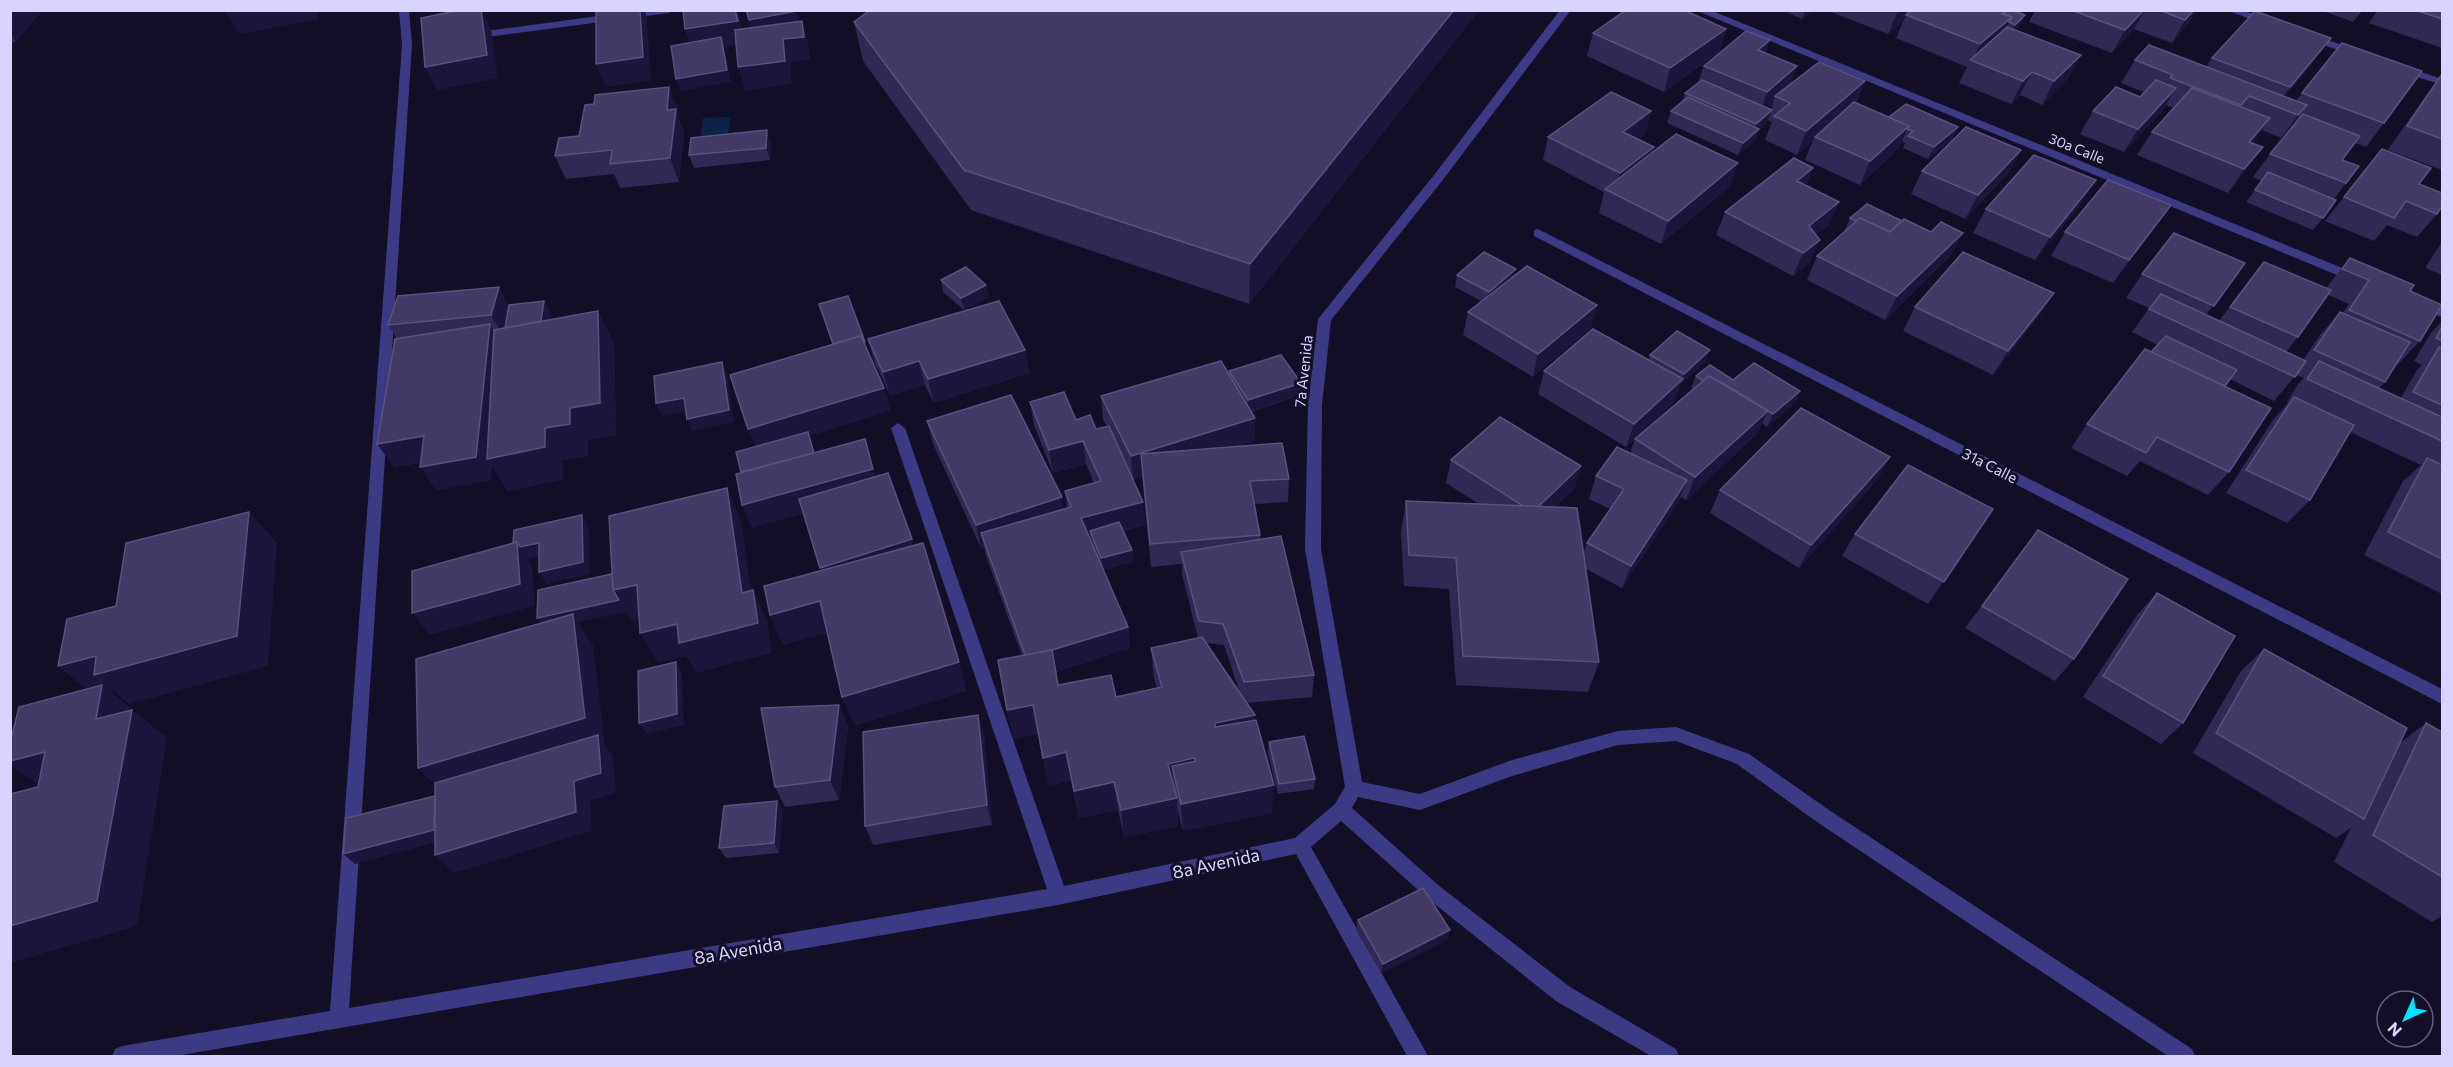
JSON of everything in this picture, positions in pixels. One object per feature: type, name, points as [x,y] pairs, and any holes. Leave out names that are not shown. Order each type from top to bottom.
[{"type":"street","points":[[339,1018],[412,44],[404,10]]},
{"type":"street","points":[[464,37],[669,10]]},
{"type":"street","name":"7a Avenida","points":[[1354,788],[1313,549],[1315,405],[1325,319],[1566,10]]},
{"type":"street","name":"30a Calle","points":[[1700,10],[2365,282]]},
{"type":"street","points":[[2232,10],[2277,26]]},
{"type":"street","points":[[2299,33],[2365,56]]},
{"type":"street","points":[[2387,63],[2442,82]]},
{"type":"street","name":"31a Calle","points":[[1538,233],[2442,697]]},
{"type":"street","points":[[2409,300],[2442,313]]},
{"type":"street","points":[[898,428],[1058,896]]},
{"type":"street","points":[[1669,1056],[1563,994],[1432,891],[1341,810],[1354,788],[1390,797],[1420,801],[1512,768],[1618,738],[1676,734],[1743,759],[1833,822],[2185,1056]]},
{"type":"street","name":"8a Avenida","points":[[122,1056],[1058,896],[1300,845],[1341,810]]},
{"type":"street","points":[[1300,845],[1418,1056]]},
{"type":"water","points":[[731,117],[727,140],[700,142],[703,118]]},
{"type":"building","points":[[460,10],[481,10],[487,55],[425,67],[421,18]]},
{"type":"building","points":[[596,10],[640,10],[643,57],[596,64]]},
{"type":"building","points":[[683,10],[735,10],[738,21],[685,29]]},
{"type":"building","points":[[746,10],[797,10],[797,11],[749,20]]},
{"type":"building","points":[[870,10],[1454,10],[1250,264],[964,170],[854,22]]},
{"type":"building","points":[[1626,10],[1684,10],[1726,29],[1670,68],[1593,33]]},
{"type":"building","points":[[1911,10],[2005,10],[2002,14],[2012,17],[1980,44],[1906,15]]},
{"type":"building","points":[[2005,10],[2013,10],[2025,15],[2015,25],[2009,22],[2012,17],[2004,14]]},
{"type":"building","points":[[2071,10],[2144,10],[2125,30]]},
{"type":"building","points":[[2159,10],[2194,10],[2185,20]]},
{"type":"building","points":[[2415,10],[2442,10],[2442,19]]},
{"type":"building","points":[[2255,11],[2331,38],[2290,87],[2212,58]]},
{"type":"building","points":[[802,21],[804,37],[783,39],[785,61],[738,67],[735,30]]},
{"type":"building","points":[[2007,27],[2081,55],[2054,81],[2032,72],[2023,81],[1970,60]]},
{"type":"building","points":[[1746,31],[1770,40],[1758,50],[1797,66],[1767,92],[1704,66]]},
{"type":"building","points":[[721,37],[727,70],[676,79],[671,46]]},
{"type":"building","points":[[2342,43],[2422,71],[2384,123],[2302,93]]},
{"type":"building","points":[[2149,45],[2307,105],[2298,115],[2249,96],[2241,105],[2170,78],[2173,75],[2135,60]]},
{"type":"building","points":[[1819,62],[1865,81],[1806,131],[1774,116],[1790,103],[1775,96]]},
{"type":"building","points":[[2442,74],[2442,139],[2407,126]]},
{"type":"building","points":[[1702,80],[1772,110],[1756,124],[1685,93]]},
{"type":"building","points":[[2156,80],[2176,88],[2138,129],[2093,111],[2116,87],[2140,97]]},
{"type":"building","points":[[669,87],[667,110],[676,109],[670,158],[610,164],[612,150],[555,156],[559,138],[579,136],[585,105],[594,104],[595,95]]},
{"type":"building","points":[[2192,88],[2270,118],[2249,142],[2263,147],[2244,169],[2152,132]]},
{"type":"building","points":[[1611,92],[1651,111],[1623,132],[1654,147],[1620,173],[1548,137]]},
{"type":"building","points":[[1688,97],[1759,129],[1743,143],[1671,111]]},
{"type":"building","points":[[1854,102],[1909,126],[1870,161],[1815,137]]},
{"type":"building","points":[[1906,104],[1958,127],[1934,147],[1908,136],[1913,131],[1907,129],[1909,126],[1889,117]]},
{"type":"building","points":[[2303,114],[2360,136],[2342,160],[2359,166],[2346,183],[2270,154]]},
{"type":"building","points":[[1966,127],[2021,150],[1978,195],[1922,171]]},
{"type":"building","points":[[767,130],[766,148],[689,155],[691,138]]},
{"type":"building","points":[[1676,134],[1738,163],[1668,221],[1605,189]]},
{"type":"building","points":[[2382,149],[2431,168],[2419,184],[2442,193],[2442,206],[2437,214],[2406,201],[2394,218],[2344,197]]},
{"type":"building","points":[[2034,155],[2096,180],[2050,237],[1986,209]]},
{"type":"building","points":[[1794,158],[1813,168],[1797,181],[1839,202],[1809,226],[1820,240],[1803,253],[1725,212]]},
{"type":"building","points":[[2268,172],[2336,200],[2323,218],[2255,190]]},
{"type":"building","points":[[2108,180],[2171,205],[2129,260],[2065,232]]},
{"type":"building","points":[[1867,204],[1902,221],[1890,232],[1860,218],[1856,221],[1850,218]]},
{"type":"building","points":[[1860,218],[1890,232],[1904,219],[1931,232],[1941,222],[1963,233],[1897,296],[1817,256]]},
{"type":"building","points":[[2174,233],[2245,263],[2214,306],[2142,274]]},
{"type":"building","points":[[1484,252],[1516,269],[1489,292],[1457,275]]},
{"type":"building","points":[[1963,252],[2054,293],[2008,351],[1915,307]]},
{"type":"building","points":[[2350,258],[2414,285],[2410,291],[2442,305],[2420,341],[2349,310],[2369,280],[2342,269]]},
{"type":"building","points":[[2264,262],[2331,290],[2298,337],[2230,307]]},
{"type":"building","points":[[1527,266],[1597,305],[1538,354],[1468,312]]},
{"type":"building","points":[[966,267],[986,285],[961,298],[941,280]]},
{"type":"building","points":[[499,287],[491,315],[388,325],[398,296]]},
{"type":"building","points":[[2161,294],[2306,361],[2295,377],[2149,309]]},
{"type":"building","points":[[848,296],[865,342],[861,336],[833,344],[819,304]]},
{"type":"building","points":[[544,301],[541,321],[505,328],[509,305]]},
{"type":"building","points":[[999,301],[1025,350],[928,379],[919,361],[883,372],[868,339]]},
{"type":"building","points":[[598,311],[600,403],[570,408],[570,424],[545,428],[545,447],[487,459],[494,330]]},
{"type":"building","points":[[2340,312],[2410,342],[2385,382],[2314,350]]},
{"type":"building","points":[[490,324],[476,457],[420,467],[424,436],[377,444],[395,339]]},
{"type":"building","points":[[2442,327],[2442,341],[2436,338]]},
{"type":"building","points":[[1593,329],[1683,379],[1634,424],[1544,371]]},
{"type":"building","points":[[1677,331],[1710,350],[1684,374],[1650,355]]},
{"type":"building","points":[[861,336],[884,388],[748,429],[730,375]]},
{"type":"building","points":[[2166,336],[2237,370],[2225,386],[2151,352]]},
{"type":"building","points":[[2439,347],[2442,348],[2442,405],[2413,392]]},
{"type":"building","points":[[2145,349],[2271,408],[2229,472],[2157,437],[2146,453],[2087,424]]},
{"type":"building","points":[[1281,355],[1301,383],[1248,400],[1229,371]]},
{"type":"building","points":[[1221,361],[1255,418],[1131,456],[1101,396]]},
{"type":"building","points":[[2319,361],[2442,417],[2442,441],[2307,379]]},
{"type":"building","points":[[722,362],[729,410],[687,419],[684,398],[656,403],[654,376]]},
{"type":"building","points":[[1754,363],[1800,391],[1773,414],[1709,376],[1703,381],[1696,376],[1710,365],[1733,380]]},
{"type":"building","points":[[1709,376],[1768,411],[1695,477],[1635,439]]},
{"type":"building","points":[[1064,392],[1076,420],[1090,415],[1096,429],[1109,426],[1143,502],[1081,518],[1128,627],[1052,650],[1025,655],[981,533],[1071,507],[1065,491],[1101,481],[1083,441],[1049,450],[1030,402]]},
{"type":"building","points":[[1011,395],[1062,497],[976,525],[927,421]]},
{"type":"building","points":[[2294,397],[2354,425],[2310,500],[2246,470]]},
{"type":"building","points":[[1801,408],[1890,457],[1811,545],[1720,490]]},
{"type":"building","points":[[1500,417],[1581,466],[1538,507],[1523,506],[1451,460]]},
{"type":"building","points":[[808,432],[814,453],[741,472],[736,452]]},
{"type":"building","points":[[865,439],[873,469],[742,505],[736,474]]},
{"type":"building","points":[[1282,443],[1289,479],[1250,481],[1260,535],[1150,544],[1141,454]]},
{"type":"building","points":[[1617,447],[1687,480],[1631,566],[1587,543],[1624,489],[1596,476]]},
{"type":"building","points":[[2427,458],[2442,465],[2442,559],[2388,532]]},
{"type":"building","points":[[1908,465],[1993,509],[1944,582],[1855,534]]},
{"type":"building","points":[[888,473],[912,539],[820,568],[799,499]]},
{"type":"building","points":[[727,488],[742,593],[753,590],[758,623],[679,643],[677,624],[640,633],[637,585],[613,590],[609,516]]},
{"type":"building","points":[[1406,501],[1577,508],[1599,662],[1463,656],[1456,558],[1409,555]]},
{"type":"building","points":[[249,512],[237,636],[94,675],[96,656],[58,666],[67,619],[116,606],[126,543]]},
{"type":"building","points":[[582,515],[583,562],[539,572],[539,543],[520,547],[517,542],[513,543],[514,530]]},
{"type":"building","points":[[1119,522],[1132,550],[1101,558],[1090,531]]},
{"type":"building","points":[[2038,530],[2128,579],[2074,659],[1982,606]]},
{"type":"building","points":[[1281,536],[1314,675],[1244,682],[1223,624],[1199,621],[1181,552]]},
{"type":"building","points":[[517,542],[520,584],[412,613],[412,571]]},
{"type":"building","points":[[923,543],[959,662],[842,697],[820,601],[770,615],[764,586]]},
{"type":"building","points":[[612,574],[613,590],[619,600],[537,618],[538,590]]},
{"type":"building","points":[[2157,593],[2235,636],[2183,723],[2103,676]]},
{"type":"building","points":[[573,614],[585,718],[418,768],[416,659]]},
{"type":"building","points":[[1202,637],[1255,715],[1215,723],[1215,727],[1256,720],[1274,785],[1181,804],[1172,766],[1196,761],[1194,758],[1168,764],[1177,798],[1121,810],[1114,782],[1074,791],[1066,752],[1043,758],[1033,705],[1007,710],[998,660],[1052,650],[1058,685],[1111,675],[1116,697],[1162,687],[1151,648]]},
{"type":"building","points":[[2264,649],[2407,728],[2364,819],[2216,733]]},
{"type":"building","points":[[676,662],[677,714],[639,723],[638,671]]},
{"type":"building","points":[[102,685],[96,719],[132,710],[97,901],[10,926],[10,794],[38,787],[45,752],[10,761],[10,743],[19,707]]},
{"type":"building","points":[[839,705],[830,780],[775,787],[761,708]]},
{"type":"building","points":[[978,715],[987,805],[865,826],[863,732]]},
{"type":"building","points":[[2426,723],[2442,732],[2442,877],[2373,835]]},
{"type":"building","points":[[598,735],[601,773],[574,781],[576,812],[435,855],[435,783]]},
{"type":"building","points":[[1304,736],[1315,779],[1279,784],[1269,742]]},
{"type":"building","points":[[435,796],[434,830],[343,854],[346,818]]},
{"type":"building","points":[[777,801],[774,843],[719,848],[724,806]]},
{"type":"building","points":[[1423,888],[1450,930],[1383,964],[1358,920]]}]
